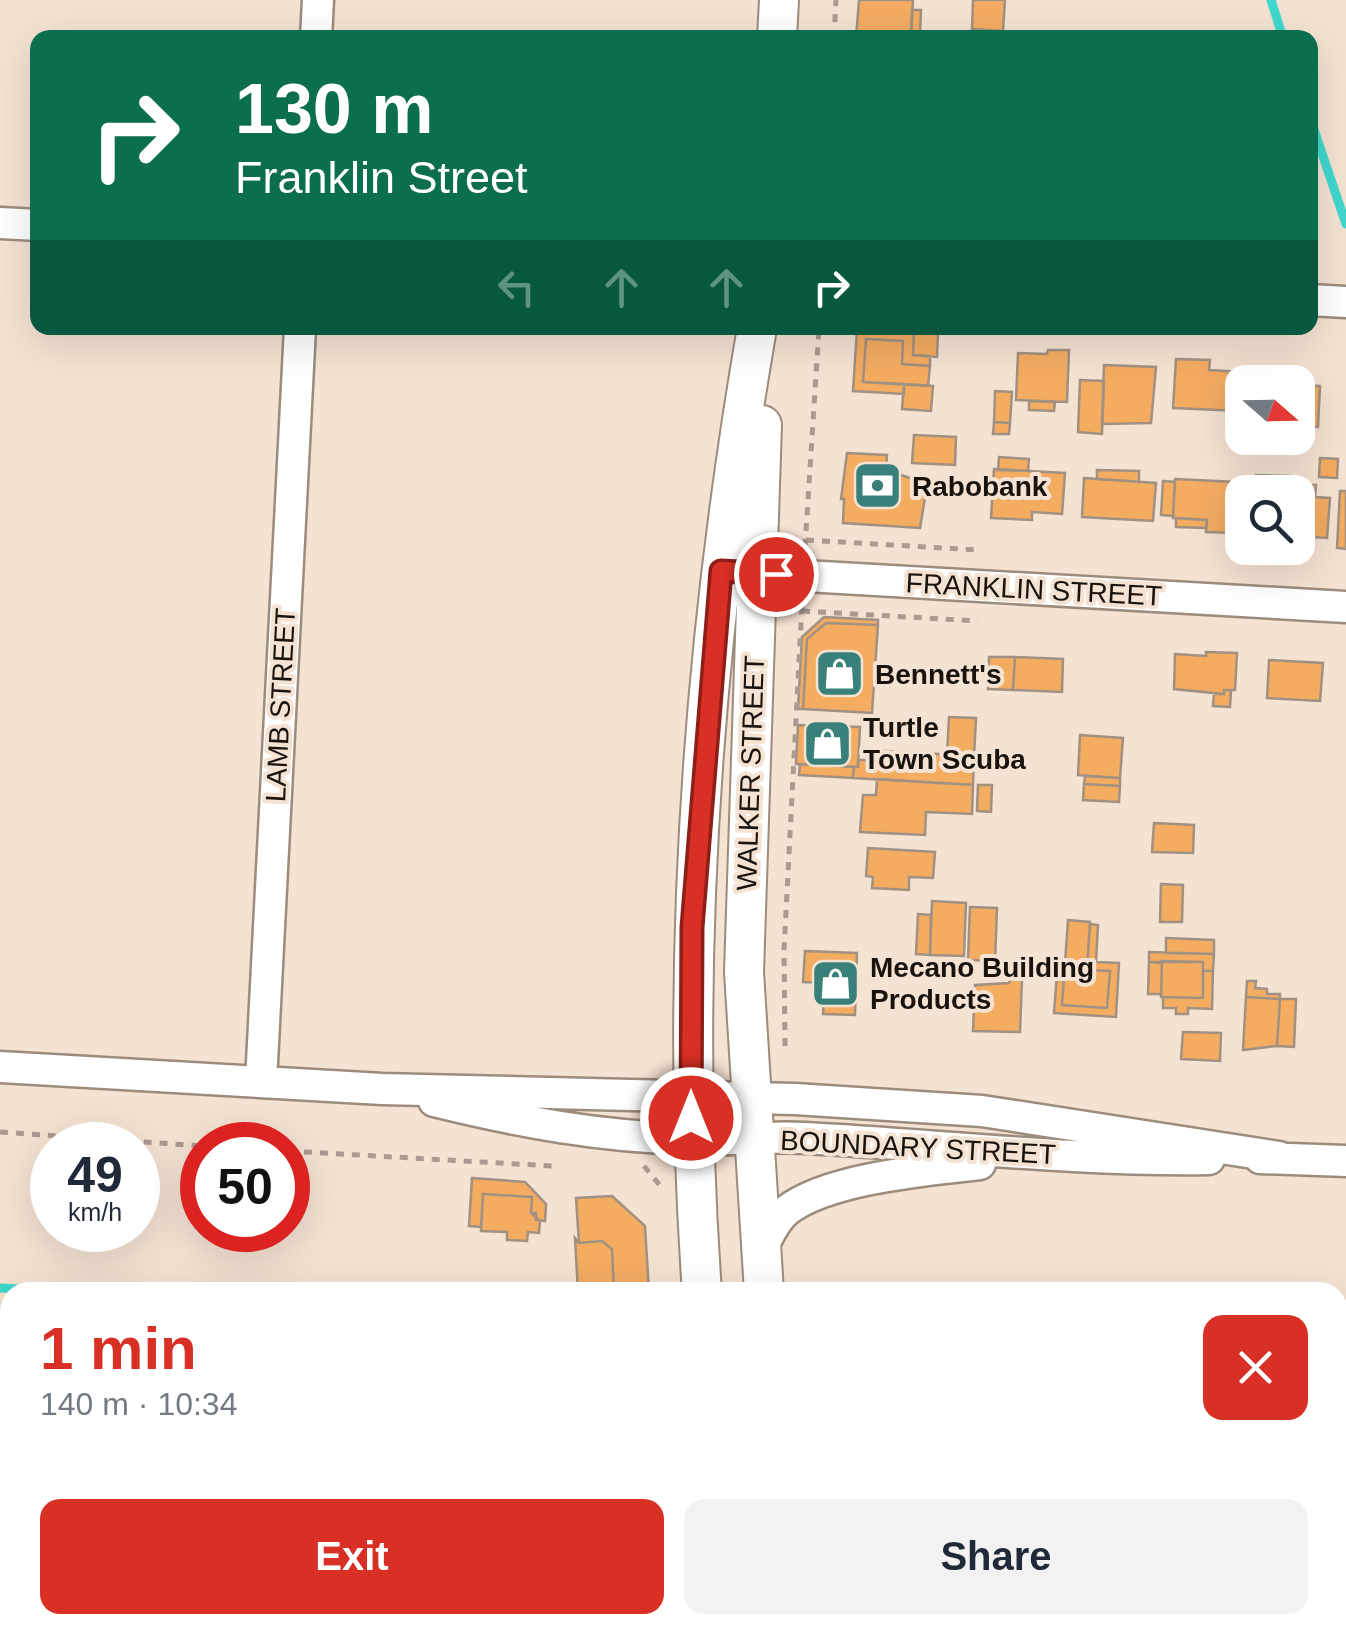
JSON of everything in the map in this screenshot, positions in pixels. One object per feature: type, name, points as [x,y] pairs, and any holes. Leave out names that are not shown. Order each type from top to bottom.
[{"type":"main road","points":[[777,30],[779,0]]},
{"type":"main road","name":"WALKER STREET","points":[[701,1282],[692,1140],[692,927],[739,572],[759,335]]},
{"type":"main road","name":"WALKER STREET","points":[[739,572],[744,972],[763,1282]]},
{"type":"street","points":[[316,30],[318,0]]},
{"type":"street","points":[[0,223],[30,225]]},
{"type":"street","points":[[1318,300],[1346,302]]},
{"type":"street","name":"LAMB STREET","points":[[261,1082],[300,335]]},
{"type":"street","name":"FRANKLIN STREET","points":[[739,572],[1346,607]]},
{"type":"street","name":"BOUNDARY STREET","points":[[0,1067],[382,1089],[752,1098],[982,1112],[1279,1158]]},
{"type":"street","name":"BOUNDARY STREET","points":[[382,1089],[521,1122],[692,1140],[754,1138],[1156,1160],[1346,1161]]},
{"type":"street","points":[[761,1250],[786,1212],[828,1192],[924,1170],[1058,1155]]},
{"type":"path","points":[[834,30],[836,0]]},
{"type":"path","points":[[804,550],[818,335]]},
{"type":"path","points":[[805,540],[978,550]]},
{"type":"path","points":[[785,1049],[784,950],[802,608],[978,620]]},
{"type":"path","points":[[0,1132],[180,1144]]},
{"type":"path","points":[[310,1153],[552,1166]]},
{"type":"path","points":[[633,1159],[647,1169],[668,1197]]},
{"type":"building","points":[[859,0],[913,0],[911,30],[857,30]]},
{"type":"building","points":[[973,0],[1005,0],[1003,30],[972,29]]},
{"type":"building","points":[[912,10],[921,10],[920,30],[911,30]]},
{"type":"building","points":[[857,335],[914,335],[913,355],[930,356],[930,366],[902,364],[903,341],[866,339],[863,382],[904,384],[904,394],[853,391]]},
{"type":"building","points":[[914,335],[938,335],[937,357],[913,355]]},
{"type":"building","points":[[866,339],[903,341],[902,364],[930,366],[928,386],[863,382]]},
{"type":"building","points":[[1048,350],[1069,350],[1067,402],[1016,400],[1018,353],[1047,354]]},
{"type":"building","points":[[1176,359],[1210,360],[1209,370],[1225,371],[1225,410],[1173,408]]},
{"type":"building","points":[[1104,365],[1156,367],[1151,423],[1102,424]]},
{"type":"building","points":[[1080,380],[1104,381],[1102,434],[1078,432]]},
{"type":"building","points":[[904,384],[933,386],[931,411],[902,409]]},
{"type":"building","points":[[1315,386],[1320,386],[1315,427]]},
{"type":"building","points":[[995,391],[1012,392],[1010,423],[994,422]]},
{"type":"building","points":[[1029,401],[1055,402],[1054,411],[1029,410]]},
{"type":"building","points":[[994,422],[1010,423],[1009,434],[993,434]]},
{"type":"building","points":[[914,435],[956,437],[955,465],[912,463]]},
{"type":"building","name":"Rabobank","points":[[847,453],[887,455],[886,470],[913,479],[913,492],[926,492],[920,528],[843,523],[841,499]]},
{"type":"building","points":[[999,457],[1029,459],[1028,471],[998,470]]},
{"type":"building","points":[[1320,458],[1338,459],[1337,478],[1319,477]]},
{"type":"building","points":[[994,469],[1065,473],[1062,514],[1032,512],[1032,520],[991,518]]},
{"type":"building","points":[[1097,470],[1139,471],[1139,482],[1097,479]]},
{"type":"building","points":[[1084,478],[1156,483],[1153,521],[1082,517]]},
{"type":"building","points":[[1175,479],[1225,481],[1225,533],[1206,532],[1207,520],[1173,518]]},
{"type":"building","points":[[1163,481],[1175,482],[1173,516],[1161,515]]},
{"type":"building","points":[[1340,491],[1346,491],[1346,549],[1337,548]]},
{"type":"building","points":[[1315,497],[1330,498],[1327,538],[1315,537]]},
{"type":"building","points":[[1176,518],[1207,520],[1206,528],[1176,527]]},
{"type":"building","points":[[824,617],[878,620],[878,625],[826,623],[807,639],[803,709],[798,709],[802,637]]},
{"type":"building","name":"Bennett's","points":[[826,623],[878,625],[872,713],[803,709],[807,639]]},
{"type":"building","points":[[1206,652],[1237,653],[1235,690],[1224,690],[1224,694],[1174,689],[1175,654],[1206,656]]},
{"type":"building","points":[[989,657],[1015,657],[1013,690],[988,689]]},
{"type":"building","points":[[1015,657],[1063,659],[1062,692],[1013,690]]},
{"type":"building","points":[[1269,660],[1323,663],[1320,701],[1267,698]]},
{"type":"building","points":[[1224,690],[1231,690],[1230,707],[1213,706],[1214,694],[1224,694]]},
{"type":"building","points":[[949,717],[976,718],[974,756],[947,755]]},
{"type":"building","name":"Turtle Town Scuba","points":[[798,725],[860,727],[858,767],[796,764]]},
{"type":"building","points":[[1080,735],[1123,738],[1120,778],[1078,775]]},
{"type":"building","points":[[868,750],[974,756],[973,785],[853,778],[858,760],[868,760]]},
{"type":"building","points":[[800,764],[854,767],[853,778],[799,775]]},
{"type":"building","points":[[1085,776],[1120,778],[1120,786],[1084,784]]},
{"type":"building","points":[[877,779],[973,785],[972,814],[926,812],[925,835],[860,832],[863,795],[876,795]]},
{"type":"building","points":[[1084,784],[1120,786],[1119,802],[1083,800]]},
{"type":"building","points":[[978,785],[992,785],[991,812],[977,811]]},
{"type":"building","points":[[1154,823],[1194,825],[1193,853],[1152,852]]},
{"type":"building","points":[[868,848],[935,852],[933,878],[909,877],[909,890],[872,888],[873,877],[866,876]]},
{"type":"building","points":[[1161,884],[1183,885],[1182,922],[1160,922]]},
{"type":"building","points":[[932,901],[966,903],[964,956],[930,955]]},
{"type":"building","points":[[970,907],[997,908],[995,961],[968,960]]},
{"type":"building","points":[[918,914],[931,915],[930,955],[916,954]]},
{"type":"building","points":[[1068,920],[1090,922],[1087,970],[1110,971],[1107,1008],[1062,1005]]},
{"type":"building","points":[[1090,924],[1098,925],[1096,962],[1119,963],[1116,1017],[1054,1013],[1058,960],[1065,960],[1062,1005],[1107,1008],[1110,971],[1087,970]]},
{"type":"building","points":[[1166,938],[1214,940],[1214,954],[1166,953]]},
{"type":"building","name":"Mecano Building Products","points":[[805,951],[857,953],[855,1015],[823,1014],[825,983],[803,982]]},
{"type":"building","points":[[1149,952],[1214,954],[1213,971],[1203,971],[1203,962],[1149,962]]},
{"type":"building","points":[[1162,961],[1203,962],[1203,998],[1161,997]]},
{"type":"building","points":[[1149,962],[1162,963],[1161,994],[1148,994]]},
{"type":"building","points":[[1203,971],[1213,971],[1212,1009],[1188,1008],[1188,1014],[1176,1014],[1176,1008],[1163,1008],[1163,997],[1203,998]]},
{"type":"building","points":[[1010,978],[1022,979],[1020,1032],[973,1031],[975,985],[1009,983]]},
{"type":"building","points":[[1247,981],[1256,981],[1255,988],[1267,989],[1267,994],[1280,994],[1280,999],[1246,997]]},
{"type":"building","points":[[1246,997],[1280,999],[1277,1046],[1243,1050]]},
{"type":"building","points":[[1280,999],[1296,999],[1294,1047],[1277,1046]]},
{"type":"building","points":[[1183,1032],[1221,1033],[1220,1061],[1181,1059]]},
{"type":"building","points":[[472,1178],[525,1182],[546,1204],[545,1221],[536,1220],[536,1213],[531,1213],[532,1197],[483,1194],[481,1227],[469,1226]]},
{"type":"building","points":[[483,1194],[532,1197],[531,1213],[540,1221],[539,1233],[528,1232],[527,1241],[507,1240],[507,1232],[481,1231]]},
{"type":"building","points":[[612,1196],[645,1226],[648,1282],[614,1282],[612,1249],[602,1241],[579,1243],[576,1198]]},
{"type":"building","points":[[575,1238],[579,1243],[602,1241],[612,1249],[614,1282],[577,1282]]},
{"type":"waterway","points":[[1271,0],[1280,30]]},
{"type":"waterway","points":[[1318,142],[1346,224]]},
{"type":"place","name":"Rabobank","points":[[877,486]]},
{"type":"place","name":"Bennett's","points":[[840,674]]},
{"type":"place","name":"Turtle Town Scuba","points":[[828,743]]},
{"type":"place","name":"Mecano Building Products","points":[[835,983]]},
{"type":"route","points":[[691,1118],[692,927],[721,571],[776,574]]}]
